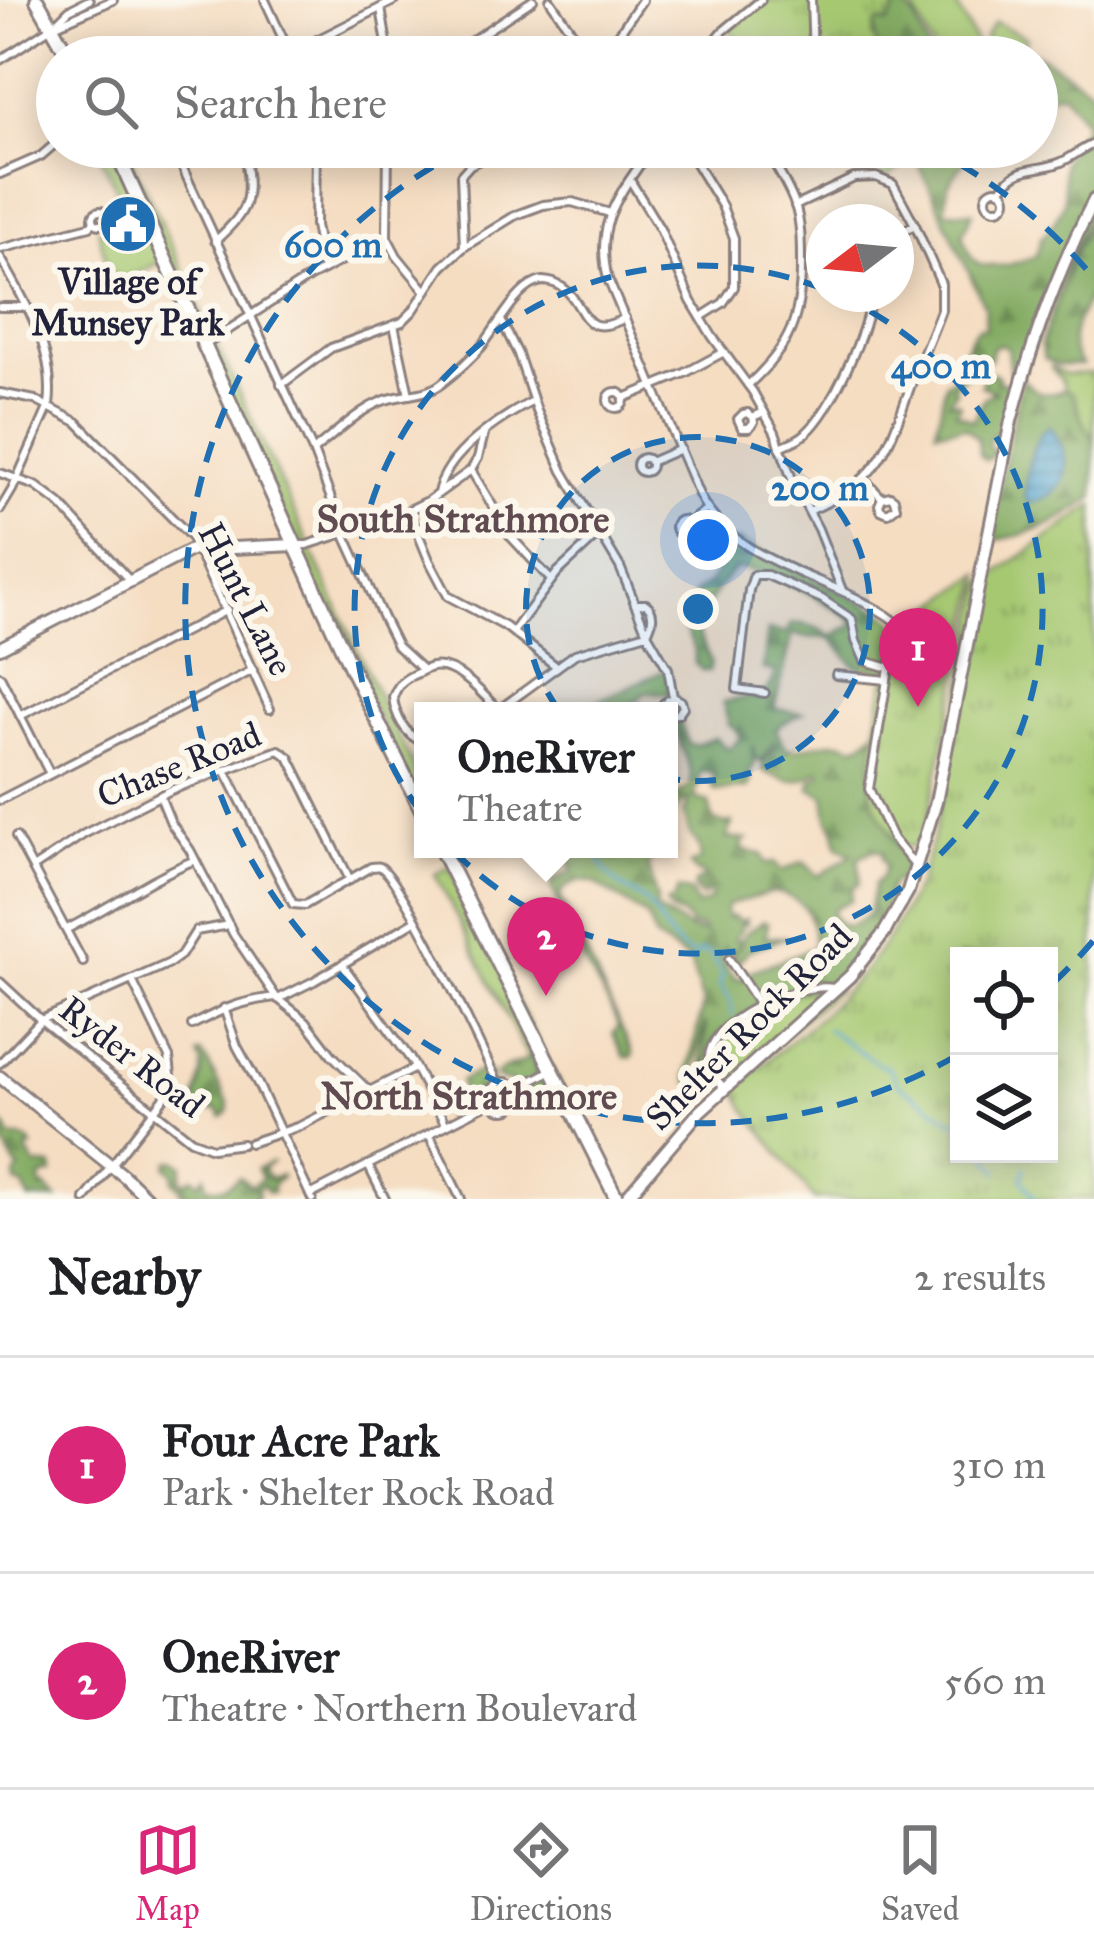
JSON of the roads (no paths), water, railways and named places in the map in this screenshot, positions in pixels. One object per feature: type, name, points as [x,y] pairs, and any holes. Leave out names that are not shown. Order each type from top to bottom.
[{"type":"main road","points":[[37,0],[58,36]]},
{"type":"main road","points":[[124,168],[414,794]]},
{"type":"main road","name":"Shelter Rock Road","points":[[621,1199],[700,1111],[838,989],[884,933],[908,891],[929,828],[1017,397],[1055,280],[1094,200]]},
{"type":"main road","points":[[0,648],[197,548],[296,545]]},
{"type":"main road","points":[[446,858],[573,1117],[621,1199]]},
{"type":"main road","points":[[0,1077],[148,1199]]},
{"type":"street","points":[[37,36],[89,0]]},
{"type":"street","points":[[53,26],[113,0]]},
{"type":"street","points":[[265,0],[280,36]]},
{"type":"street","points":[[327,36],[396,0]]},
{"type":"street","points":[[478,36],[533,0]]},
{"type":"street","points":[[550,0],[575,36]]},
{"type":"street","points":[[617,36],[642,0]]},
{"type":"street","points":[[719,36],[760,0]]},
{"type":"street","points":[[811,0],[812,36]]},
{"type":"street","points":[[381,8],[386,36]]},
{"type":"street","points":[[0,60],[36,37]]},
{"type":"street","points":[[1058,163],[1094,145]]},
{"type":"street","points":[[0,174],[36,158]]},
{"type":"street","points":[[182,168],[397,646],[423,670]]},
{"type":"street","points":[[214,242],[246,206],[246,168]]},
{"type":"street","points":[[316,168],[315,225],[323,270]]},
{"type":"street","points":[[388,168],[387,237],[425,290]]},
{"type":"street","points":[[464,247],[460,197],[461,175],[467,168]]},
{"type":"street","points":[[638,168],[610,213],[603,262],[707,509],[744,544],[895,619],[900,630],[869,785],[893,838],[917,868]]},
{"type":"street","points":[[698,168],[729,221],[735,251],[731,293],[701,317]]},
{"type":"street","points":[[748,385],[780,353],[799,310],[802,289],[795,206],[775,168]]},
{"type":"street","points":[[1000,190],[1008,179],[1034,168]]},
{"type":"street","points":[[795,206],[854,178],[888,181],[897,188],[941,284],[941,310],[893,439],[864,478],[809,511]]},
{"type":"street","points":[[630,180],[660,229],[701,317],[764,412],[843,592]]},
{"type":"street","points":[[281,385],[331,348],[394,326],[413,311],[442,266],[516,215],[543,205],[572,202],[610,213]]},
{"type":"street","points":[[0,510],[49,406],[47,361],[0,253],[94,222]]},
{"type":"street","points":[[205,345],[323,270],[387,237]]},
{"type":"street","points":[[313,451],[379,402],[439,386],[479,349],[532,284],[552,283],[567,291],[594,325],[608,327],[625,318]]},
{"type":"street","points":[[0,307],[27,307]]},
{"type":"street","points":[[780,447],[808,432],[836,391],[868,312]]},
{"type":"street","points":[[501,320],[572,490],[620,567],[670,674],[673,697]]},
{"type":"street","points":[[394,326],[409,395]]},
{"type":"street","points":[[624,398],[724,352]]},
{"type":"street","name":"Hunt Lane","points":[[0,393],[49,406],[88,431],[193,538],[269,709]]},
{"type":"street","points":[[438,494],[450,465],[496,422],[533,401]]},
{"type":"street","points":[[753,417],[764,412]]},
{"type":"street","points":[[296,545],[409,512],[471,470],[484,434]]},
{"type":"street","points":[[650,462],[680,449]]},
{"type":"street","points":[[471,470],[511,537],[551,580]]},
{"type":"street","points":[[0,472],[44,491],[60,504],[130,581]]},
{"type":"street","points":[[864,478],[882,498]]},
{"type":"street","points":[[688,523],[707,509]]},
{"type":"street","points":[[409,512],[446,593],[513,632],[557,667]]},
{"type":"street","points":[[513,632],[551,580],[600,533]]},
{"type":"street","points":[[814,578],[830,562]]},
{"type":"street","points":[[765,693],[737,689],[754,575],[767,574],[834,607],[852,620],[865,661],[889,668]]},
{"type":"street","points":[[20,716],[226,610]]},
{"type":"street","points":[[510,702],[582,651],[647,633]]},
{"type":"street","points":[[414,739],[393,697],[398,685],[423,670],[436,666],[455,673],[490,702]]},
{"type":"street","points":[[0,800],[253,670]]},
{"type":"street","points":[[836,675],[887,680]]},
{"type":"street","points":[[0,676],[50,774]]},
{"type":"street","points":[[665,702],[673,697],[681,701],[678,713]]},
{"type":"street","name":"Chase Road","points":[[33,868],[84,834],[160,796],[272,751],[284,752],[350,880]]},
{"type":"street","points":[[226,772],[292,904],[305,905],[371,867],[382,868],[410,907],[498,1083]]},
{"type":"street","points":[[160,796],[229,925],[277,998],[309,1024],[369,1091]]},
{"type":"street","points":[[893,838],[914,846],[929,828]]},
{"type":"street","points":[[16,836],[83,962]]},
{"type":"street","points":[[67,929],[160,874],[195,860]]},
{"type":"street","points":[[192,1025],[249,1000],[277,998],[415,921]]},
{"type":"street","points":[[0,1063],[41,1020],[177,959],[196,931],[229,925]]},
{"type":"street","points":[[729,958],[760,1006]]},
{"type":"street","points":[[342,964],[415,1067],[446,1125]]},
{"type":"street","points":[[86,1199],[167,1091],[171,1065],[132,980]]},
{"type":"street","name":"Ryder Road","points":[[0,982],[155,1112],[205,1146],[218,1148],[281,1134],[415,1067]]},
{"type":"street","points":[[724,1088],[709,1064],[721,1030],[760,1006],[822,986],[838,989]]},
{"type":"street","points":[[224,1008],[237,1048],[311,1197],[491,1102]]},
{"type":"street","points":[[516,1088],[552,1070]]},
{"type":"street","points":[[498,1083],[516,1088],[517,1102],[511,1108],[497,1108],[491,1102],[498,1083]]},
{"type":"street","points":[[429,1134],[461,1199]]},
{"type":"street","points":[[368,1165],[385,1199]]},
{"type":"water","points":[[1049,426],[1062,449],[1065,472],[1055,491],[1029,503],[1025,496],[1031,457]]},
{"type":"waterway","points":[[599,858],[608,874],[644,900],[680,947],[697,955],[702,951],[712,955],[723,976],[719,985],[730,1000],[732,1015]]},
{"type":"waterway","points":[[827,1029],[889,1068],[898,1084],[950,1119]]},
{"type":"waterway","points":[[992,1163],[999,1172]]},
{"type":"waterway","points":[[1025,1168],[1022,1179],[1036,1199]]},
{"type":"place","name":"Village of Munsey Park","points":[[128,224]]},
{"type":"place","name":"Four Acre Park","points":[[918,707]]},
{"type":"place","name":"OneRiver","points":[[546,996]]},
{"type":"district","name":"South Strathmore","points":[[463,519]]},
{"type":"district","name":"North Strathmore","points":[[469,1096]]}]
